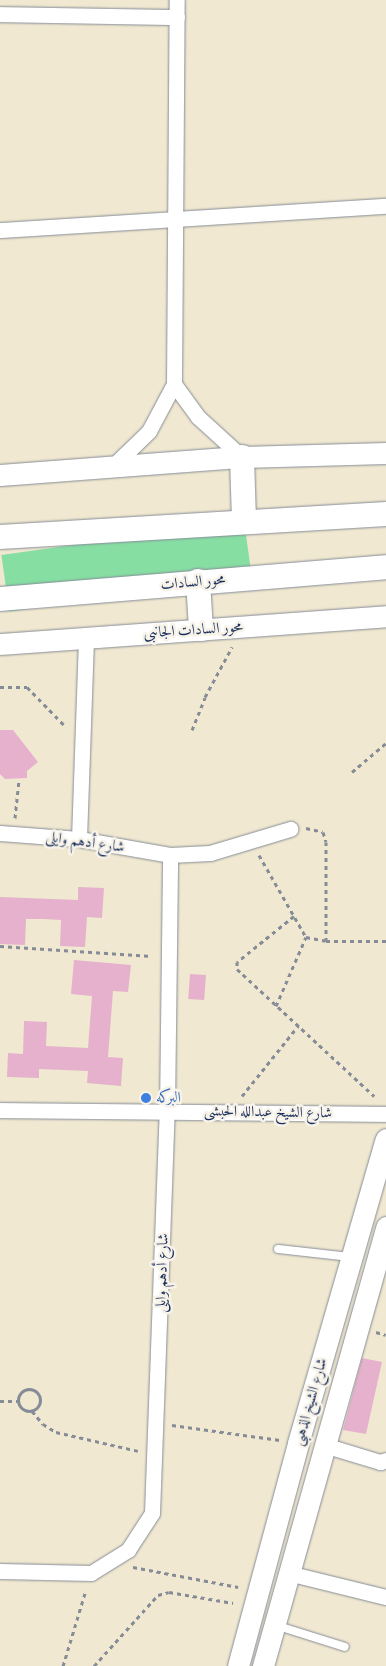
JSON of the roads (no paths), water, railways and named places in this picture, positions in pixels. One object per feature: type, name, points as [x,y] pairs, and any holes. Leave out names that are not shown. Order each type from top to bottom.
[{"type":"main road","points":[[242,457],[244,521]]},
{"type":"main road","points":[[0,537],[386,514]]},
{"type":"main road","name":"محور السادات","points":[[0,599],[198,581],[386,567]]},
{"type":"main road","points":[[198,581],[201,629]]},
{"type":"street","points":[[110,468],[149,431],[174,384],[177,0]]},
{"type":"street","points":[[0,14],[177,17]]},
{"type":"street","points":[[0,230],[386,206]]},
{"type":"street","points":[[174,384],[198,417],[242,457]]},
{"type":"street","points":[[0,475],[242,457],[386,453]]},
{"type":"street","name":"محور السادات الجانبى","points":[[0,644],[386,616]]},
{"type":"street","points":[[80,839],[81,746],[86,638]]},
{"type":"street","name":"شارع أدهم وايلى","points":[[7,834],[80,839],[170,855],[210,853],[252,843],[290,829]]},
{"type":"street","name":"شارع أدهم وايلى","points":[[0,1571],[91,1572],[111,1563],[128,1550],[152,1513],[156,1454],[167,1111],[170,855]]},
{"type":"street","name":"شارع الشيخ عبدالله الحبشى","points":[[0,1110],[386,1114]]},
{"type":"street","name":"شارع الشيخ الذهبى","points":[[238,1666],[298,1442],[386,1139]]},
{"type":"street","name":"شارع الشيخ الذهبى","points":[[263,1666],[386,1227]]},
{"type":"street","points":[[324,1445],[380,1462],[386,1460]]},
{"type":"street","points":[[288,1573],[386,1597]]},
{"type":"lane","points":[[278,1249],[351,1257]]},
{"type":"lane","points":[[274,1624],[345,1647]]},
{"type":"place","name":"البركه","points":[[146,1098]]}]
